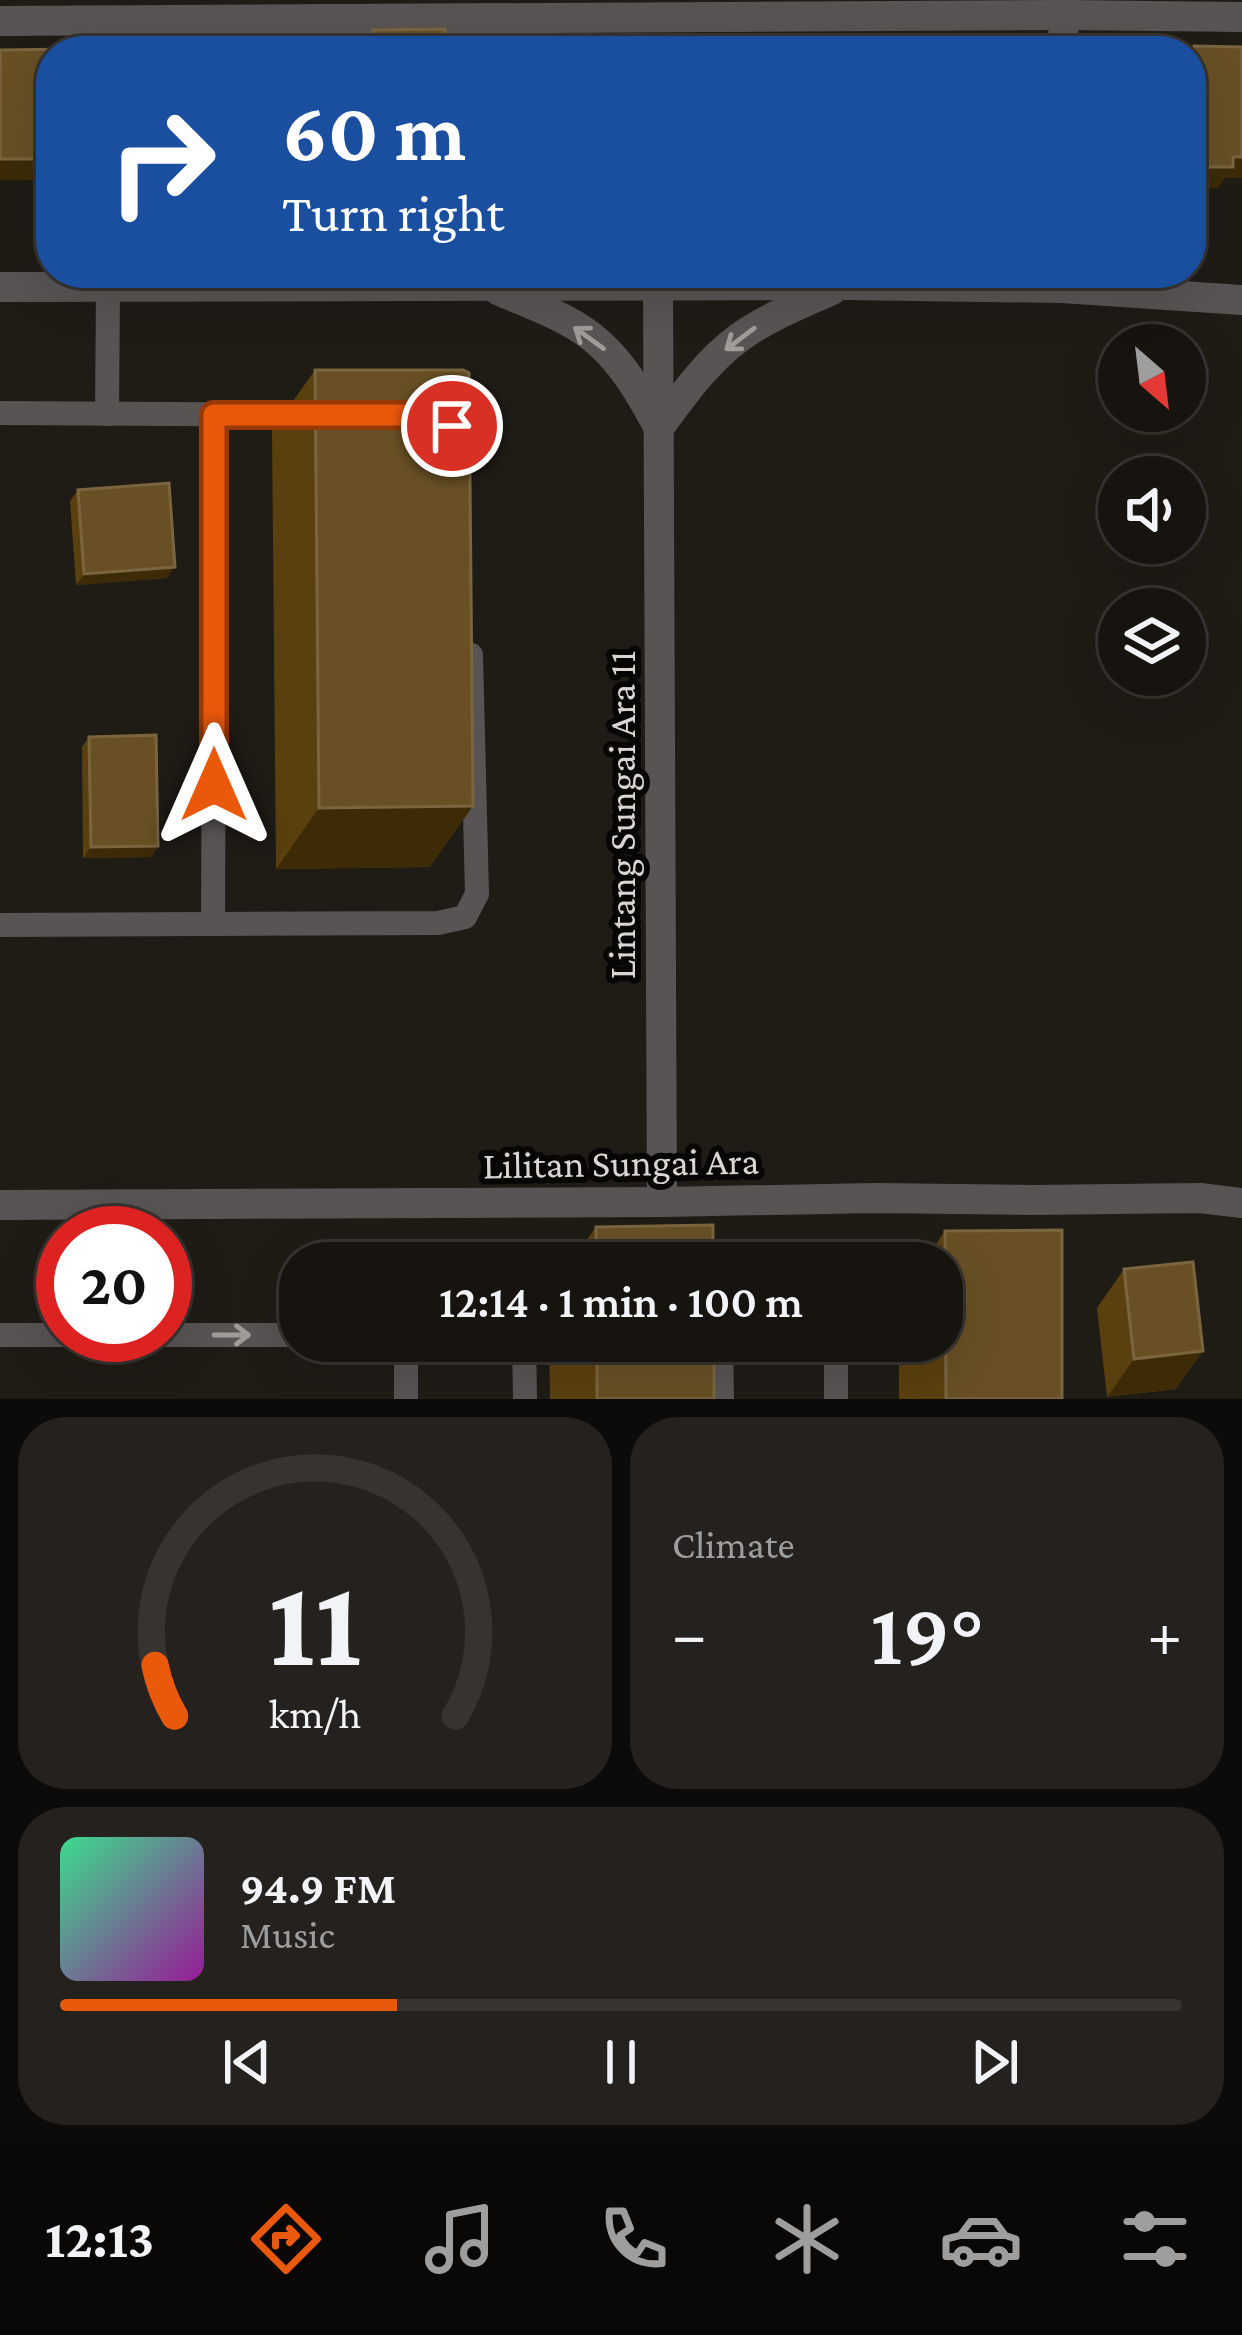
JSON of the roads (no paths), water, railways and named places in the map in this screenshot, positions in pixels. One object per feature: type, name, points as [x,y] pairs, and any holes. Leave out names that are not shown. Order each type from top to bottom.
[{"type":"street","points":[[0,21],[1063,8],[1242,17]]},
{"type":"street","points":[[0,287],[36,287]]},
{"type":"street","points":[[495,288],[597,341],[635,385],[659,428],[710,364],[741,336],[836,288]]},
{"type":"street","name":"Lintang Sungai Ara 11","points":[[658,288],[662,1202]]},
{"type":"street","points":[[1134,288],[1242,300]]},
{"type":"street","name":"Lilitan Sungai Ara","points":[[0,1205],[875,1198],[1033,1209],[1200,1198],[1242,1203]]},
{"type":"lane","points":[[107,414],[108,288]]},
{"type":"lane","points":[[0,413],[330,415]]},
{"type":"lane","points":[[214,415],[214,924]]},
{"type":"lane","points":[[0,925],[438,923],[465,916],[477,894],[471,640]]},
{"type":"lane","points":[[0,1335],[36,1335]]},
{"type":"lane","points":[[192,1335],[279,1335]]},
{"type":"lane","points":[[406,1362],[406,1399]]},
{"type":"lane","points":[[524,1362],[525,1399]]},
{"type":"lane","points":[[721,1362],[722,1399]]},
{"type":"lane","points":[[836,1362],[836,1399]]}]
